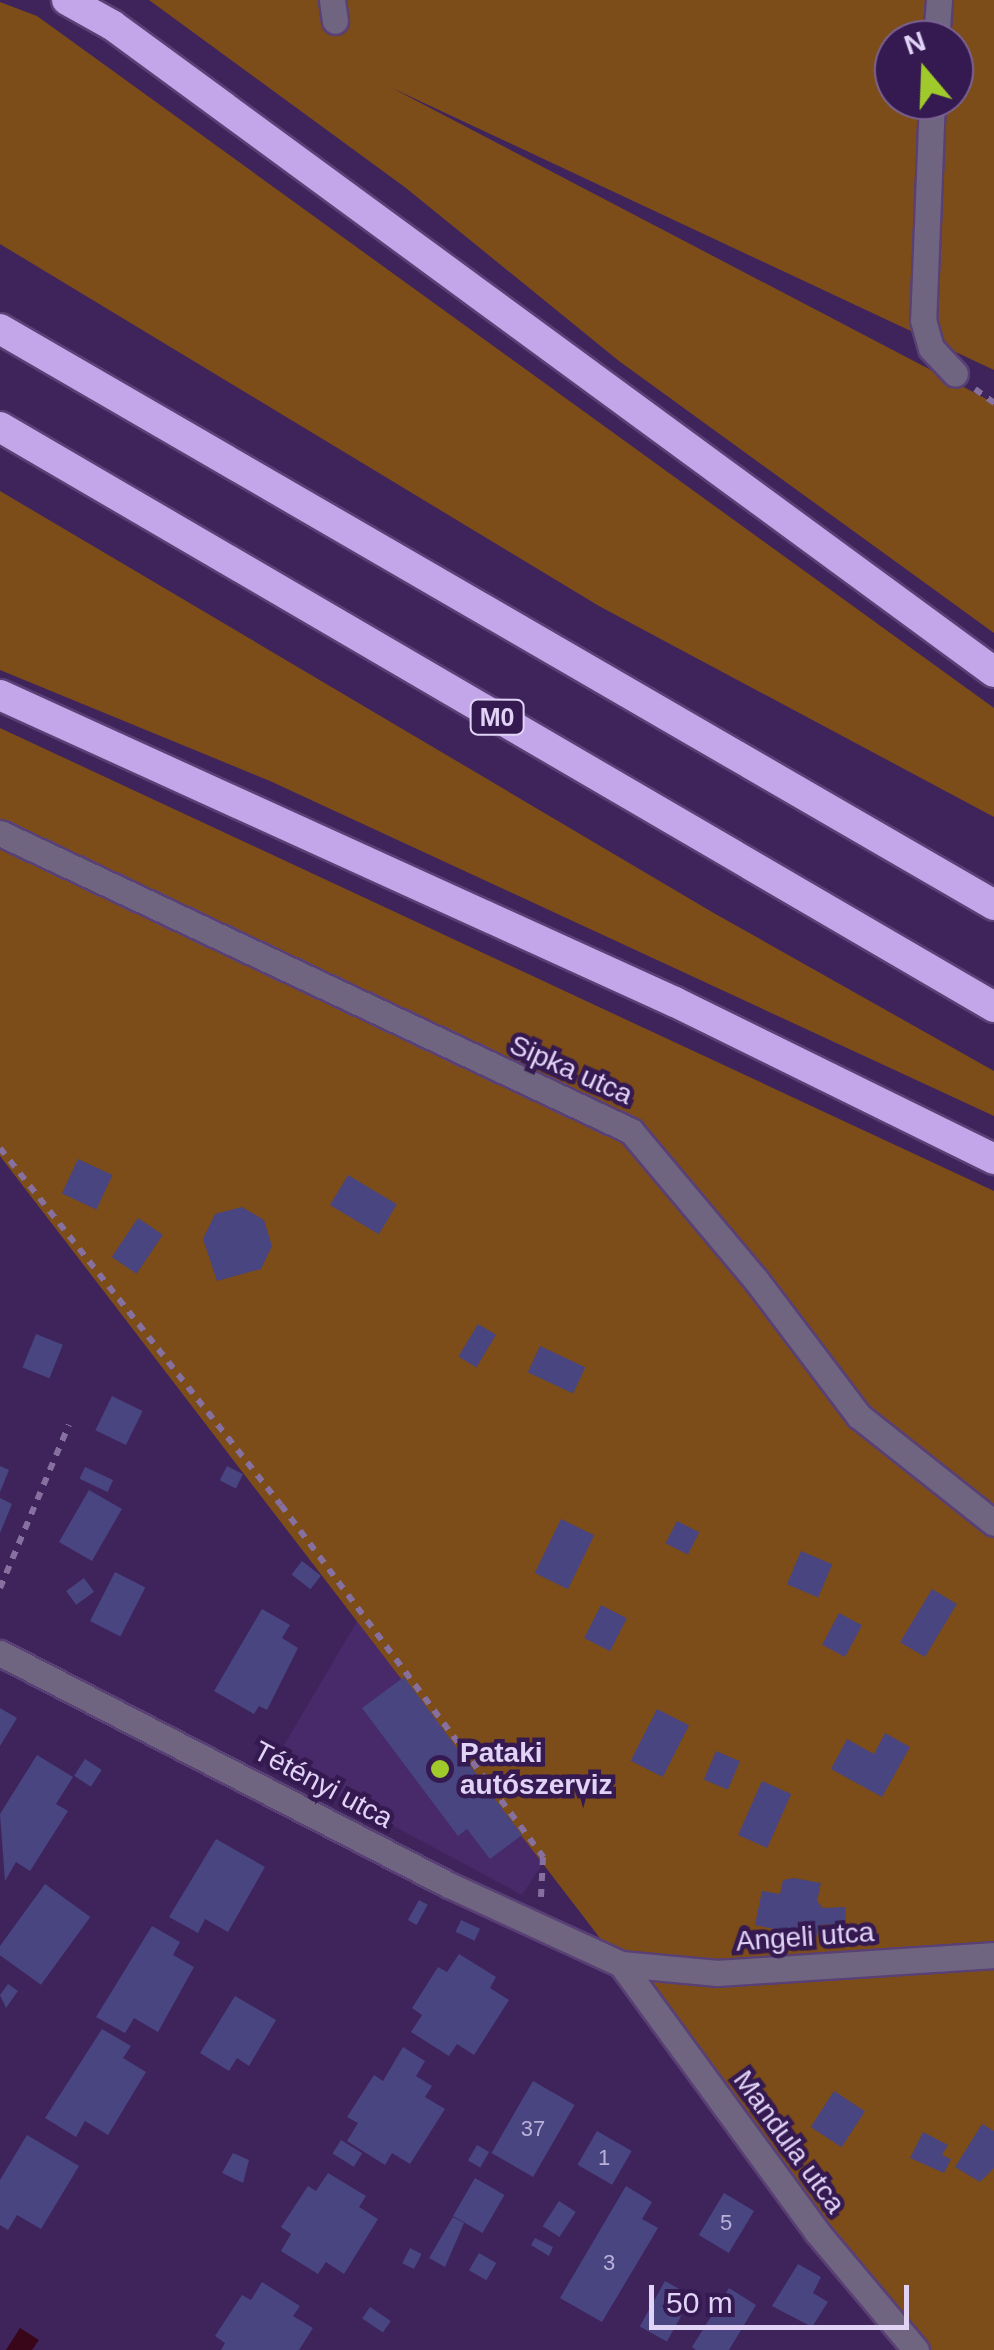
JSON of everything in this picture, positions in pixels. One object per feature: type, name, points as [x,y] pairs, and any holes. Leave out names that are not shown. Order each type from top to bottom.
[{"type":"highway","points":[[67,0],[112,25],[994,672]]},
{"type":"highway","points":[[88,0],[112,25]]},
{"type":"highway","points":[[0,330],[994,906]]},
{"type":"highway","name":"M0","points":[[0,427],[994,1007]]},
{"type":"highway","points":[[0,696],[675,1002],[994,1159]]},
{"type":"street","points":[[931,120],[924,320],[931,348],[955,374]]},
{"type":"street","name":"Sipka utca","points":[[0,833],[631,1131],[756,1280],[858,1416],[994,1523]]},
{"type":"street","name":"Tétényi utca","points":[[0,1653],[533,1927],[621,1964]]},
{"type":"street","name":"Angeli utca","points":[[621,1964],[718,1973],[994,1955]]},
{"type":"street","name":"Mandula utca","points":[[621,1964],[818,2232],[916,2350]]},
{"type":"path","points":[[0,1148],[281,1504],[543,1857],[544,1883],[533,1927]]},
{"type":"path","points":[[0,1588],[69,1425]]},
{"type":"shaded area","points":[[149,0],[994,0],[994,370],[392,88],[994,403],[994,633],[619,361],[406,188]]},
{"type":"shaded area","points":[[0,2],[37,16],[994,708],[994,817],[599,606],[0,244]]},
{"type":"shaded area","points":[[0,491],[712,912],[994,1071],[994,1116],[270,781],[0,670]]},
{"type":"shaded area","points":[[0,728],[994,1191],[994,2350],[916,2350],[0,1156]]},
{"type":"shaded area","points":[[359,1618],[544,1862],[522,1895],[274,1762]]},
{"type":"shaded area","points":[[20,2328],[39,2340],[32,2350],[6,2350]]},
{"type":"building","points":[[78,1159],[112,1175],[96,1209],[62,1193]]},
{"type":"building","points":[[348,1175],[397,1204],[379,1234],[330,1205]]},
{"type":"building","points":[[242,1207],[264,1220],[272,1246],[261,1269],[217,1281],[203,1239],[215,1214]]},
{"type":"building","points":[[138,1218],[163,1235],[137,1274],[112,1257]]},
{"type":"building","points":[[478,1324],[496,1335],[476,1367],[458,1357]]},
{"type":"building","points":[[36,1334],[63,1345],[49,1378],[23,1367]]},
{"type":"building","points":[[540,1346],[585,1367],[573,1393],[528,1372]]},
{"type":"building","points":[[112,1396],[143,1411],[126,1445],[95,1430]]},
{"type":"building","points":[[0,1466],[9,1470],[0,1492]]},
{"type":"building","points":[[227,1466],[243,1474],[236,1488],[220,1480]]},
{"type":"building","points":[[85,1467],[113,1480],[108,1492],[80,1479]]},
{"type":"building","points":[[89,1490],[122,1509],[92,1561],[59,1542]]},
{"type":"building","points":[[0,1498],[12,1504],[0,1533]]},
{"type":"building","points":[[561,1519],[594,1535],[568,1589],[535,1573]]},
{"type":"building","points":[[677,1521],[699,1532],[688,1555],[666,1543]]},
{"type":"building","points":[[801,1551],[832,1564],[818,1597],[787,1584]]},
{"type":"building","points":[[302,1561],[321,1576],[310,1589],[292,1574]]},
{"type":"building","points":[[115,1572],[145,1587],[120,1636],[90,1621]]},
{"type":"building","points":[[84,1578],[94,1592],[76,1605],[66,1591]]},
{"type":"building","points":[[932,1589],[957,1604],[925,1657],[900,1642]]},
{"type":"building","points":[[601,1605],[627,1618],[610,1651],[584,1638]]},
{"type":"building","points":[[262,1609],[290,1625],[282,1638],[298,1648],[267,1710],[259,1706],[254,1714],[214,1691]]},
{"type":"building","points":[[839,1613],[862,1625],[845,1657],[822,1645]]},
{"type":"building","name":"Pataki autószerviz","points":[[404,1677],[522,1835],[490,1859],[467,1829],[458,1836],[362,1708]]},
{"type":"building","points":[[0,1708],[17,1718],[0,1746]]},
{"type":"building","points":[[657,1709],[689,1725],[663,1777],[631,1761]]},
{"type":"building","points":[[885,1733],[910,1747],[882,1797],[831,1769],[847,1739],[874,1754]]},
{"type":"building","points":[[716,1751],[740,1761],[728,1790],[704,1780]]},
{"type":"building","points":[[37,1755],[73,1777],[56,1804],[68,1811],[30,1871],[16,1862],[5,1881],[0,1814]]},
{"type":"building","points":[[85,1759],[102,1770],[91,1787],[74,1776]]},
{"type":"building","points":[[762,1781],[791,1794],[767,1848],[738,1835]]},
{"type":"building","points":[[216,1839],[265,1867],[228,1932],[205,1919],[198,1933],[169,1917]]},
{"type":"building","points":[[783,1880],[821,1883],[817,1901],[823,1908],[845,1907],[846,1924],[819,1925],[816,1938],[755,1925],[762,1891],[780,1894]]},
{"type":"building","points":[[45,1884],[90,1917],[41,1985],[0,1955],[0,1946]]},
{"type":"building","points":[[419,1900],[428,1905],[417,1925],[408,1920]]},
{"type":"building","points":[[461,1920],[480,1929],[475,1941],[456,1932]]},
{"type":"building","points":[[152,1926],[180,1942],[173,1955],[194,1967],[158,2032],[134,2018],[125,2033],[96,2017]]},
{"type":"building","points":[[459,1954],[496,1977],[490,1988],[509,2000],[474,2055],[457,2044],[449,2056],[411,2032],[422,2015],[412,2008],[438,1967],[447,1972]]},
{"type":"building","points":[[8,1984],[18,1991],[6,2008],[0,1995]]},
{"type":"building","points":[[235,1996],[276,2020],[249,2066],[237,2058],[229,2071],[200,2053]]},
{"type":"building","points":[[102,2029],[131,2046],[123,2058],[146,2072],[108,2135],[85,2121],[76,2137],[45,2118]]},
{"type":"building","points":[[403,2047],[425,2061],[416,2076],[432,2086],[425,2097],[445,2109],[410,2164],[392,2153],[385,2165],[347,2141],[358,2123],[347,2117],[374,2075],[383,2081]]},
{"type":"building","points":[[533,2081],[575,2105],[533,2177],[492,2153]]},
{"type":"building","points":[[834,2091],[865,2111],[842,2147],[811,2127]]},
{"type":"building","points":[[982,2124],[994,2131],[994,2168],[980,2182],[955,2167]]},
{"type":"building","points":[[597,2131],[632,2151],[612,2185],[578,2165]]},
{"type":"building","points":[[923,2132],[948,2145],[942,2155],[951,2159],[944,2173],[910,2158]]},
{"type":"building","points":[[27,2135],[79,2166],[41,2229],[17,2215],[8,2230],[0,2225],[0,2180]]},
{"type":"building","points":[[341,2140],[362,2153],[354,2167],[333,2154]]},
{"type":"building","points":[[477,2145],[489,2152],[480,2168],[468,2161]]},
{"type":"building","points":[[233,2153],[249,2160],[243,2183],[222,2173]]},
{"type":"building","points":[[328,2173],[366,2196],[359,2207],[378,2219],[344,2274],[326,2262],[318,2274],[281,2251],[291,2234],[281,2227],[308,2186],[316,2191]]},
{"type":"building","points":[[475,2178],[504,2195],[482,2233],[453,2216]]},
{"type":"building","points":[[626,2186],[652,2202],[642,2219],[658,2228],[602,2322],[560,2298]]},
{"type":"building","points":[[724,2193],[754,2211],[729,2253],[699,2235]]},
{"type":"building","points":[[559,2201],[576,2212],[559,2237],[543,2226]]},
{"type":"building","points":[[453,2217],[464,2223],[445,2267],[429,2258]]},
{"type":"building","points":[[535,2238],[553,2247],[549,2256],[531,2245]]},
{"type":"building","points":[[410,2248],[422,2254],[414,2269],[402,2263]]},
{"type":"building","points":[[479,2253],[496,2263],[486,2280],[469,2270]]},
{"type":"building","points":[[798,2264],[821,2277],[813,2293],[828,2302],[812,2327],[772,2306]]},
{"type":"building","points":[[665,2281],[692,2296],[667,2342],[640,2326]]},
{"type":"building","points":[[262,2282],[300,2306],[293,2316],[313,2328],[299,2350],[221,2350],[225,2343],[215,2336],[242,2295],[251,2300]]},
{"type":"building","points":[[729,2288],[756,2305],[729,2350],[696,2350],[692,2347]]},
{"type":"building","points":[[370,2307],[391,2321],[383,2333],[362,2319]]},
{"type":"place","name":"Pataki autószerviz","points":[[440,1769]]}]
